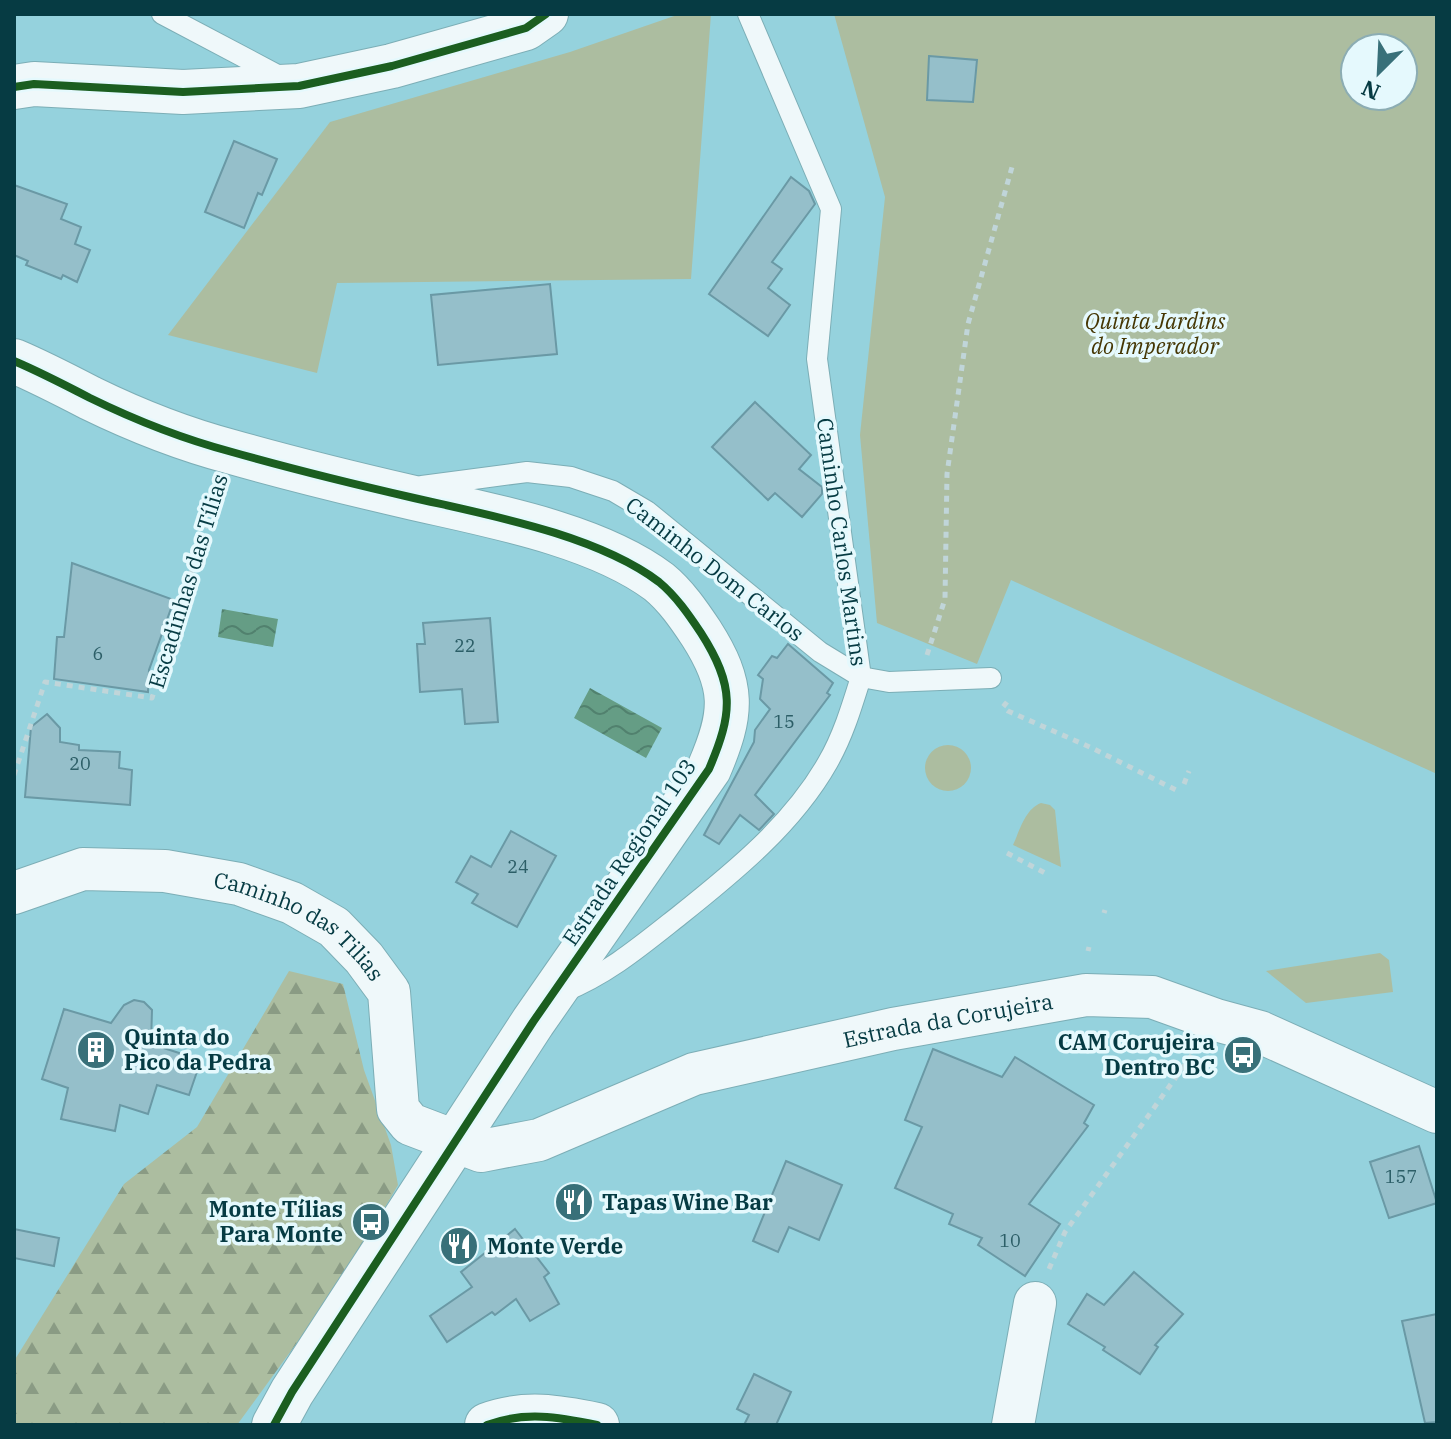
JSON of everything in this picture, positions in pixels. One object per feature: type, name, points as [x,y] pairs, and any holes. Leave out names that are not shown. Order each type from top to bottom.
[{"type":"main road","points":[[14,87],[34,84],[183,92],[299,86],[392,66],[526,28],[546,14]]},
{"type":"main road","name":"Estrada Regional 103","points":[[14,361],[160,428],[229,452],[517,522],[605,552],[635,566],[661,584],[678,601],[713,652],[725,681],[729,704],[722,741],[709,769],[418,1196],[274,1425]]},
{"type":"main road","points":[[487,1425],[522,1416],[547,1415],[597,1425]]},
{"type":"street","name":"Caminho das Tilias","points":[[14,893],[83,869],[165,871],[239,884],[292,903],[334,927],[364,958],[389,992],[398,1109],[410,1124],[456,1143]]},
{"type":"street","name":"Estrada da Corujeira","points":[[456,1143],[481,1151],[539,1140],[694,1074],[893,1029],[1086,995],[1152,997],[1260,1032],[1437,1112]]},
{"type":"street","points":[[1013,1425],[1035,1303]]},
{"type":"lane","points":[[162,14],[299,86]]},
{"type":"lane","name":"Caminho Carlos Martins","points":[[552,997],[593,980],[628,957],[740,867],[787,818],[828,763],[849,715],[861,677],[817,359],[831,209],[748,14]]},
{"type":"lane","name":"Caminho Dom Carlos","points":[[385,491],[527,472],[571,477],[613,491],[647,511],[820,652],[861,677],[889,682],[991,678]]},
{"type":"path","points":[[920,679],[945,599],[947,474],[968,324],[1012,167]]},
{"type":"path","points":[[1010,698],[1003,707],[1008,711],[1180,792]]},
{"type":"path","points":[[1184,784],[1189,771]]},
{"type":"path","points":[[1007,853],[1045,873]]},
{"type":"path","points":[[1035,1303],[1065,1232],[1216,1020]]},
{"type":"green space","points":[[680,14],[711,14],[691,279],[337,283],[317,373],[168,335],[330,122],[570,52]]},
{"type":"green space","name":"Quinta Jardins do Imperador","points":[[834,14],[1437,14],[1437,774],[1011,580],[977,664],[877,623],[860,435],[885,197]]},
{"type":"green space","points":[[948,745],[964,752],[971,768],[964,784],[948,791],[932,784],[925,768],[932,752]]},
{"type":"green space","points":[[1041,803],[1055,810],[1061,867],[1013,845],[1027,815]]},
{"type":"green space","points":[[1380,953],[1389,960],[1393,992],[1306,1003],[1266,971]]},
{"type":"green space","points":[[289,971],[343,984],[364,1070],[391,1145],[398,1185],[344,1278],[237,1425],[14,1425],[14,1361],[124,1184],[197,1127]]},
{"type":"water","points":[[222,609],[278,619],[273,647],[218,637]]},
{"type":"water","points":[[590,688],[662,728],[646,758],[574,718]]},
{"type":"building","points":[[929,56],[977,60],[973,102],[927,100]]},
{"type":"building","points":[[234,141],[277,159],[262,195],[258,193],[244,228],[205,212]]},
{"type":"building","points":[[791,177],[809,191],[815,204],[772,262],[782,269],[768,288],[790,305],[768,336],[709,294]]},
{"type":"building","points":[[14,185],[67,204],[61,219],[81,227],[75,244],[90,250],[77,282],[26,265],[28,261],[14,255]]},
{"type":"building","points":[[550,284],[557,354],[438,365],[431,295]]},
{"type":"building","points":[[755,402],[811,455],[799,469],[822,487],[822,494],[802,517],[775,493],[768,500],[712,447]]},
{"type":"building","points":[[72,563],[174,600],[149,670],[148,692],[54,679],[57,637],[64,637]]},
{"type":"building","points":[[490,618],[498,722],[465,724],[462,689],[420,692],[417,644],[425,644],[423,623]]},
{"type":"building","points":[[788,644],[833,683],[827,693],[830,695],[755,795],[774,814],[759,830],[740,815],[719,844],[704,835],[754,742],[755,730],[770,709],[760,699],[763,679],[758,675],[772,656],[777,658]]},
{"type":"building","points":[[47,714],[60,728],[60,742],[79,745],[79,750],[120,752],[119,768],[132,770],[130,805],[25,797],[31,727]]},
{"type":"building","points":[[511,831],[556,856],[517,927],[472,903],[478,894],[456,882],[471,856],[491,867]]},
{"type":"building","name":"Quinta do Pico da Pedra","points":[[134,1000],[144,1002],[152,1010],[151,1044],[201,1060],[189,1095],[157,1085],[148,1114],[120,1105],[115,1131],[61,1119],[68,1088],[42,1079],[64,1009],[111,1023],[124,1005]]},
{"type":"building","points":[[933,1049],[1002,1077],[1015,1057],[1094,1105],[1084,1123],[1088,1126],[1029,1204],[1060,1224],[1025,1276],[978,1245],[982,1238],[949,1224],[953,1214],[895,1188],[922,1127],[905,1120]]},
{"type":"building","points":[[1419,1146],[1437,1203],[1389,1218],[1370,1162]]},
{"type":"building","points":[[786,1161],[842,1185],[819,1240],[789,1227],[778,1252],[753,1241]]},
{"type":"building","points":[[14,1229],[59,1238],[54,1266],[14,1258]]},
{"type":"building","points":[[515,1229],[549,1273],[544,1277],[559,1304],[530,1321],[516,1299],[495,1315],[492,1312],[447,1342],[430,1316],[472,1287],[461,1272]]},
{"type":"building","points":[[1134,1272],[1183,1314],[1155,1345],[1158,1347],[1140,1374],[1068,1324],[1087,1294],[1104,1305]]},
{"type":"building","points":[[1437,1314],[1437,1422],[1425,1423],[1402,1321]]},
{"type":"building","points":[[754,1374],[791,1392],[776,1425],[744,1425],[749,1415],[737,1409]]},
{"type":"cycle path","points":[[14,87],[34,84],[183,92],[299,86],[392,66],[526,28],[546,14]]},
{"type":"cycle path","points":[[14,361],[124,414],[195,441],[323,476],[508,520],[605,551],[634,566],[671,593],[692,619],[712,652],[725,685],[727,700],[723,732],[709,769],[533,1022],[292,1392],[274,1425]]},
{"type":"cycle path","points":[[487,1425],[528,1417],[597,1425]]},
{"type":"place","name":"Quinta do Pico da Pedra","points":[[96,1050]]},
{"type":"place","name":"CAM Corujeira Dentro BC","points":[[1243,1055]]},
{"type":"place","name":"Tapas Wine Bar","points":[[574,1202]]},
{"type":"place","name":"Monte Tílias Para Monte","points":[[371,1222]]},
{"type":"place","name":"Monte Verde","points":[[459,1246]]}]
